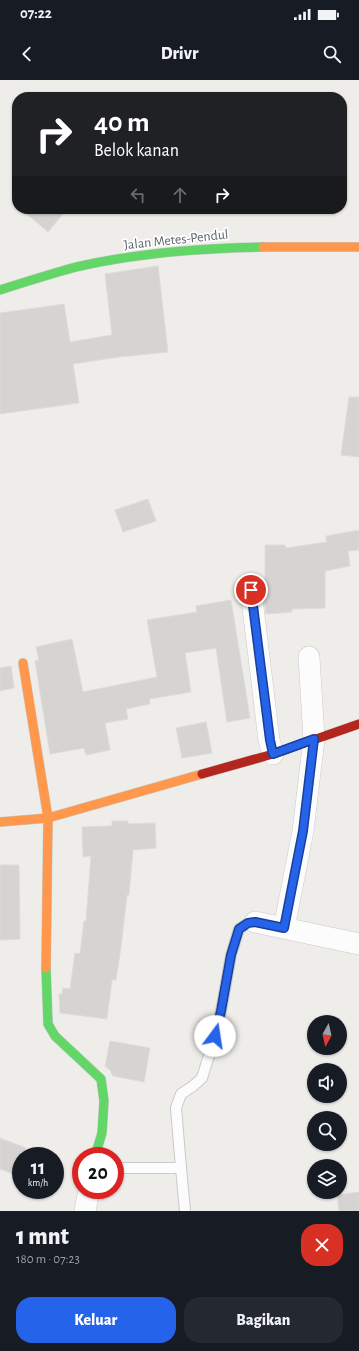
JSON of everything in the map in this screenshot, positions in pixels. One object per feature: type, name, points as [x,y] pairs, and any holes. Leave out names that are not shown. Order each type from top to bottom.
[{"type":"street","name":"Jalan Metes-Pendul","points":[[0,290],[86,265],[164,252],[239,247],[359,247]]},
{"type":"street","points":[[251,590],[273,754]]},
{"type":"street","points":[[284,928],[303,831],[314,739],[309,657]]},
{"type":"street","points":[[22,663],[48,818],[46,962],[48,1024],[55,1036],[101,1079],[104,1101],[102,1133],[98,1147]]},
{"type":"street","points":[[0,822],[48,818],[273,754],[359,724]]},
{"type":"street","points":[[255,922],[359,942]]},
{"type":"street","points":[[85,1211],[87,1199]]},
{"type":"lane","points":[[186,1211],[176,1108],[182,1094],[202,1078],[215,1036],[231,955],[239,929],[248,923],[255,922]]},
{"type":"lane","points":[[124,1168],[182,1168]]},
{"type":"building","points":[[27,214],[63,214],[48,232]]},
{"type":"building","points":[[158,266],[168,352],[73,364],[79,403],[0,414],[0,313],[64,304],[70,342],[112,335],[105,274]]},
{"type":"building","points":[[349,397],[359,397],[359,457],[341,455]]},
{"type":"building","points":[[148,499],[156,521],[123,532],[115,510]]},
{"type":"building","points":[[359,530],[359,550],[348,551],[350,566],[325,571],[325,608],[292,609],[292,612],[266,614],[261,584],[265,584],[265,545],[285,545],[286,548],[327,542],[326,536]]},
{"type":"building","points":[[231,600],[250,718],[227,722],[216,648],[185,653],[191,692],[149,699],[150,704],[126,709],[128,719],[105,723],[110,750],[86,755],[84,748],[50,754],[35,661],[39,660],[36,647],[72,639],[83,692],[157,677],[147,620],[197,612],[196,606]]},
{"type":"building","points":[[11,666],[14,688],[0,691],[0,668]]},
{"type":"building","points":[[206,722],[212,753],[182,758],[176,728]]},
{"type":"building","points":[[112,821],[128,821],[128,824],[155,823],[156,848],[133,850],[129,895],[127,895],[116,980],[112,980],[107,1019],[60,1013],[59,994],[62,994],[63,988],[70,989],[75,953],[80,954],[84,921],[86,921],[91,856],[83,857],[82,827],[112,826]]},
{"type":"building","points":[[0,865],[19,865],[20,939],[0,940]]},
{"type":"building","points":[[110,1041],[150,1048],[144,1082],[113,1076],[110,1070],[105,1066]]},
{"type":"building","points":[[0,1138],[23,1147],[12,1147],[12,1174],[0,1169]]},
{"type":"building","points":[[359,1192],[359,1211],[339,1211],[338,1199],[347,1199],[347,1194]]},
{"type":"traffic: fast","points":[[0,290],[76,267],[122,258],[193,250],[263,247]]},
{"type":"traffic: fast","points":[[46,968],[48,1024],[55,1036],[101,1079],[104,1101],[102,1133],[98,1147]]},
{"type":"traffic: slow","points":[[263,247],[359,247]]},
{"type":"traffic: slow","points":[[23,663],[48,818],[46,968]]},
{"type":"traffic: slow","points":[[0,822],[48,818],[202,774]]},
{"type":"traffic: jam","points":[[202,774],[273,754],[359,724]]},
{"type":"route","points":[[215,1036],[231,955],[239,929],[248,923],[255,922],[284,928],[303,831],[314,739],[273,754],[251,590]]}]
